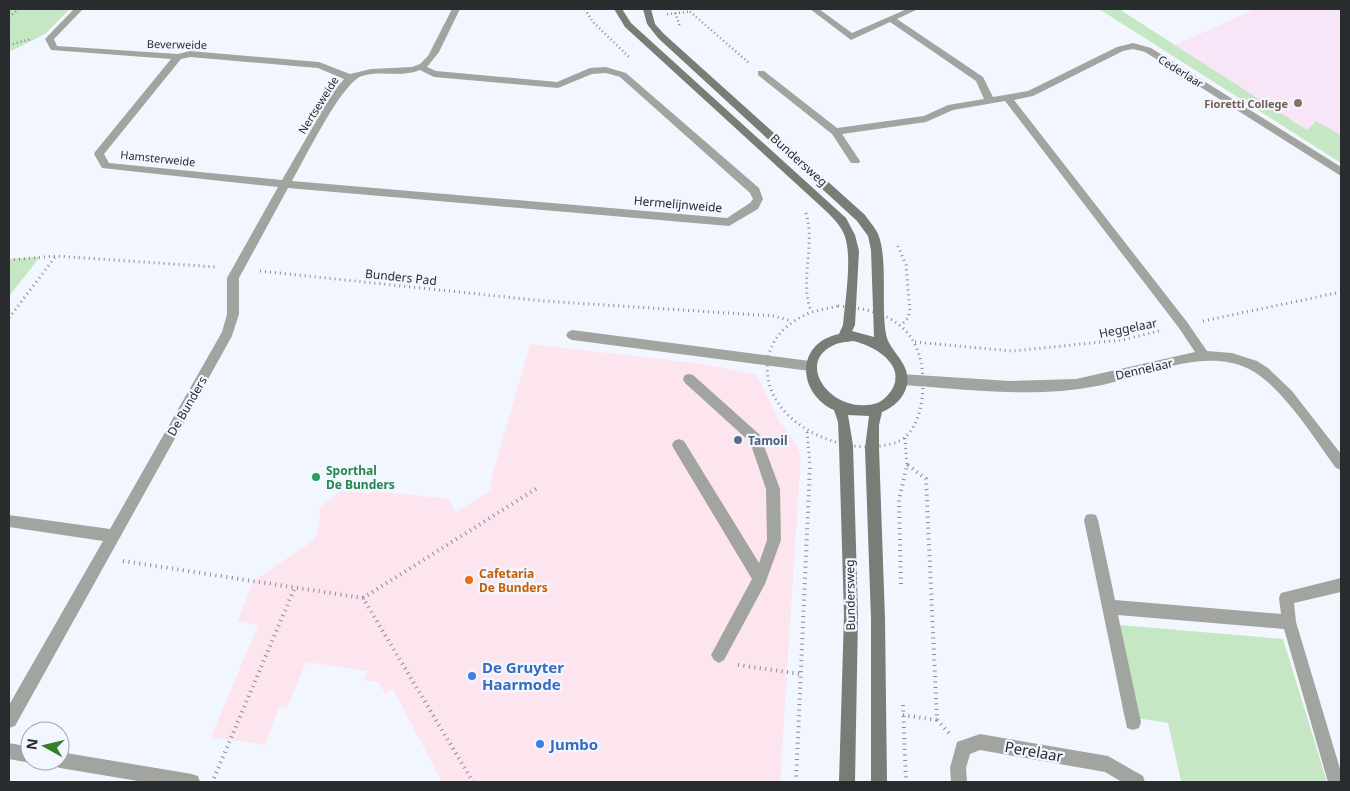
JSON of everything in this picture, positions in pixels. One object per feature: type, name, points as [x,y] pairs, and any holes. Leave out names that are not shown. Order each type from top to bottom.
[{"type":"street","points":[[49,39],[79,9]]},
{"type":"street","points":[[420,67],[431,58],[456,9]]},
{"type":"street","name":"Bundersweg","points":[[618,9],[628,25],[842,221],[850,236],[854,250],[852,306],[849,325],[843,337]]},
{"type":"street","name":"Bundersweg","points":[[646,9],[651,24],[667,41],[847,204],[861,218],[873,235],[876,250],[879,328],[882,346]]},
{"type":"street","points":[[814,9],[851,36],[914,9]]},
{"type":"street","points":[[892,19],[980,79],[990,101]]},
{"type":"street","name":"Beverweide","points":[[49,39],[54,48],[178,57],[190,54],[319,65],[349,78]]},
{"type":"street","name":"Cederlaar","points":[[835,132],[926,119],[952,107],[1030,94],[1120,48],[1133,46],[1148,50],[1341,172]]},
{"type":"street","name":"Hamsterweide","points":[[178,57],[99,154],[106,166],[286,184]]},
{"type":"street","name":"Nertseweide","points":[[237,268],[338,92],[349,78],[362,72],[375,70],[396,72],[420,67]]},
{"type":"street","name":"Hermelijnweide","points":[[286,184],[729,222],[754,206],[758,199],[755,192],[622,75],[606,70],[590,71],[558,85],[434,74],[420,67]]},
{"type":"street","points":[[761,73],[835,132],[855,161]]},
{"type":"street","points":[[1008,98],[1183,325],[1203,355]]},
{"type":"street","name":"De Bunders","points":[[9,720],[228,333],[233,314],[233,278],[237,268]]},
{"type":"street","points":[[572,335],[810,366]]},
{"type":"street","points":[[843,337],[863,338],[882,346],[896,361],[901,379],[895,397],[877,409],[853,411],[840,408],[820,394],[811,376],[810,366],[814,355],[821,346],[831,340],[843,337]]},
{"type":"street","name":"Dennelaar","points":[[901,379],[1011,386],[1077,384],[1203,355],[1230,357],[1254,366],[1276,382],[1341,464]]},
{"type":"street","points":[[689,379],[755,439],[772,489],[774,540],[760,579],[724,659]]},
{"type":"street","name":"Bundersweg","points":[[840,408],[844,422],[846,445],[851,615],[847,782]]},
{"type":"street","points":[[877,409],[873,425],[872,448],[878,619],[879,782]]},
{"type":"street","points":[[679,446],[760,579]]},
{"type":"street","points":[[1091,520],[1132,722]]},
{"type":"street","points":[[9,521],[113,536]]},
{"type":"street","points":[[1336,782],[1289,622],[1286,598],[1341,585]]},
{"type":"street","points":[[1109,607],[1289,622]]},
{"type":"street","name":"Perelaar","points":[[963,748],[980,742],[1108,764],[1137,782]]},
{"type":"street","points":[[959,782],[958,768],[963,748]]},
{"type":"street","points":[[70,762],[192,782]]},
{"type":"path","points":[[9,17],[19,9]]},
{"type":"path","points":[[674,14],[687,10],[761,73]]},
{"type":"path","points":[[9,45],[36,38],[49,39]]},
{"type":"path","points":[[9,318],[56,256]]},
{"type":"path","name":"Bunders Pad","points":[[9,260],[56,256],[237,268],[544,301],[774,316],[791,321]]},
{"type":"path","name":"Heggelaar","points":[[915,342],[1012,352],[1122,340],[1183,325],[1341,292]]},
{"type":"path","points":[[838,306],[852,306],[879,312],[900,325],[915,342],[922,364],[922,406],[914,426],[905,438],[872,448],[846,445],[807,432],[781,408],[766,382],[766,360],[769,344],[791,321],[811,311],[838,306]]},
{"type":"path","points":[[796,782],[810,468],[807,432]]},
{"type":"path","points":[[901,588],[899,500],[907,464],[905,438]]},
{"type":"path","points":[[907,464],[926,479],[937,720]]},
{"type":"path","points":[[101,558],[363,598],[539,487]]},
{"type":"path","points":[[212,782],[295,587]]},
{"type":"path","points":[[363,598],[474,782]]},
{"type":"path","points":[[724,659],[801,674]]},
{"type":"path","points":[[903,695],[906,782]]},
{"type":"path","points":[[903,715],[937,720],[963,748]]},
{"type":"shaded area","name":"Fioretti College","points":[[1255,9],[1341,9],[1341,158],[1169,48]]},
{"type":"shaded area","points":[[530,344],[704,364],[757,375],[778,419],[801,454],[780,782],[442,782],[393,689],[385,694],[379,682],[364,680],[367,671],[306,662],[287,708],[279,707],[265,745],[211,737],[258,625],[237,621],[254,581],[315,539],[320,519],[319,508],[342,490],[368,493],[377,491],[448,499],[456,512],[493,489],[490,483]]},
{"type":"green space","points":[[9,9],[70,9],[45,34],[9,52]]},
{"type":"green space","points":[[1099,9],[1119,9],[1307,130],[1316,121],[1341,135],[1341,163]]},
{"type":"green space","points":[[40,257],[9,296],[9,259]]},
{"type":"green space","points":[[1108,624],[1283,639],[1327,782],[1181,781],[1168,723],[1124,716]]},
{"type":"place","name":"Fioretti College","points":[[1298,103]]},
{"type":"place","name":"Tamoil","points":[[738,440]]},
{"type":"place","name":"Sporthal De Bunders","points":[[316,477]]},
{"type":"place","name":"Cafetaria De Bunders","points":[[469,580]]},
{"type":"place","name":"De Gruyter Haarmode","points":[[472,676]]},
{"type":"place","name":"Jumbo","points":[[540,744]]}]
